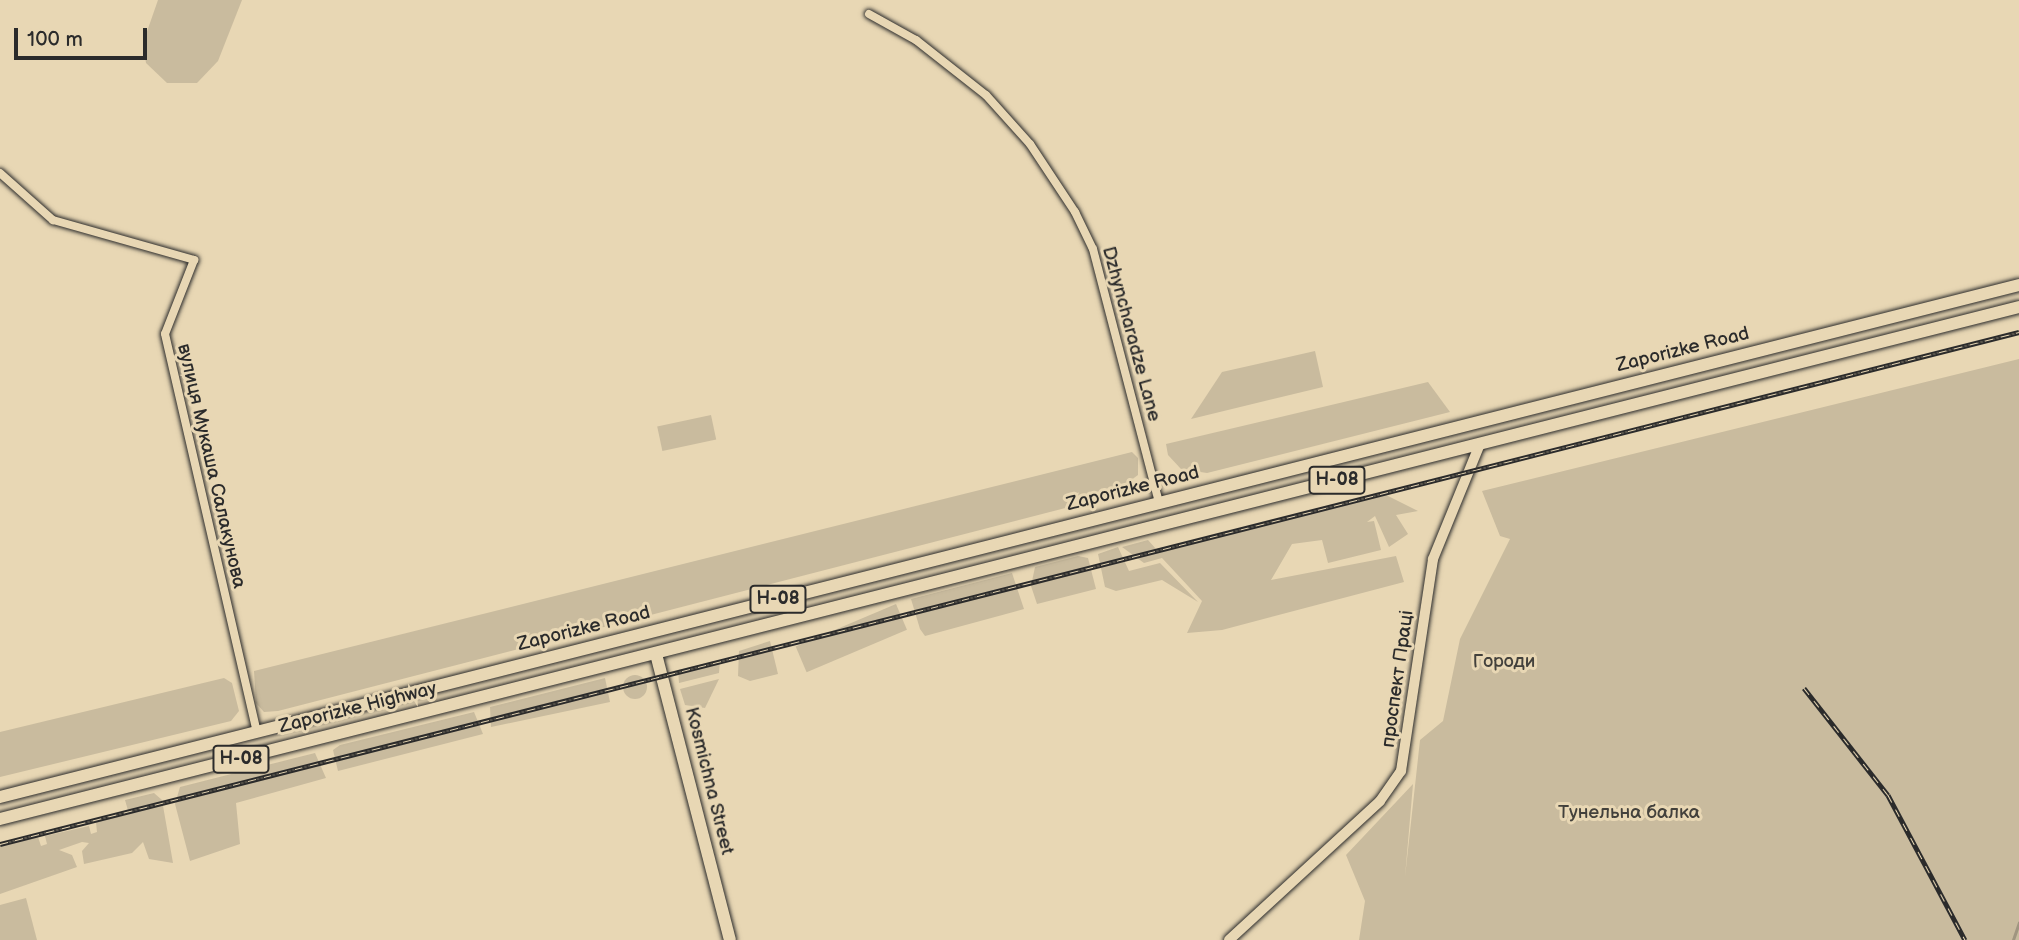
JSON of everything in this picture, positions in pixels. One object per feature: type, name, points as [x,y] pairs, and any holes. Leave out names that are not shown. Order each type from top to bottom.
[{"type":"main road","name":"Zaporizke Road","points":[[257,731],[2019,285]]},
{"type":"main road","name":"Н-08","points":[[0,819],[2019,307]]},
{"type":"main road","points":[[1473,422],[1480,444]]},
{"type":"main road","points":[[1159,503],[1164,524]]},
{"type":"main road","name":"Kosmichna Street","points":[[649,632],[730,940]]},
{"type":"main road","name":"Zaporizke Highway","points":[[0,797],[257,731]]},
{"type":"street","name":"Dzhyncharadze Lane","points":[[869,14],[916,40],[986,96],[1030,144],[1075,212],[1093,249],[1159,503]]},
{"type":"street","name":"вулиця Мукаша Салакунова","points":[[0,173],[53,220],[194,260],[165,334],[257,731]]},
{"type":"street","name":"проспект Праці","points":[[1229,940],[1380,801],[1401,771],[1433,559],[1480,444]]},
{"type":"green space","points":[[158,0],[242,0],[218,61],[197,83],[167,83],[146,63],[143,43]]},
{"type":"green space","points":[[1315,351],[1323,387],[1191,419],[1222,372]]},
{"type":"green space","name":"Тунельна балка","points":[[2019,359],[2019,940],[1359,940],[1365,901],[1346,855],[1413,784],[1405,877],[1420,740],[1443,721],[1460,639],[1510,539],[1500,536],[1482,491]]},
{"type":"green space","points":[[1428,382],[1450,412],[1207,473],[1181,469],[1168,455],[1166,444]]},
{"type":"green space","points":[[711,415],[716,439],[662,451],[657,426]]},
{"type":"green space","points":[[1132,452],[1138,458],[1138,475],[1108,497],[278,711],[264,712],[256,703],[254,671]]},
{"type":"green space","points":[[1386,495],[1418,511],[1396,515],[1408,534],[1389,547],[1375,516],[1367,522],[1374,521],[1381,550],[1328,563],[1322,540],[1292,544],[1271,580],[1396,556],[1404,582],[1222,630],[1187,633],[1202,601],[1162,558],[1144,563],[1122,547],[1148,540],[1156,549]]},
{"type":"green space","points":[[1118,547],[1129,571],[1160,563],[1198,602],[1162,580],[1116,591],[1105,587],[1098,554]]},
{"type":"green space","points":[[1078,556],[1088,558],[1096,589],[1037,604],[1031,586],[1035,567]]},
{"type":"green space","points":[[1012,573],[1024,609],[925,636],[920,629],[911,599]]},
{"type":"green space","points":[[896,604],[907,630],[807,672],[796,647]]},
{"type":"green space","points":[[770,641],[778,674],[750,681],[738,676],[739,651]]},
{"type":"green space","points":[[720,660],[719,673],[679,683],[678,670]]},
{"type":"green space","points":[[635,675],[646,682],[647,687],[640,698],[635,699],[624,692],[623,687],[630,676]]},
{"type":"green space","points":[[224,678],[232,683],[239,711],[231,721],[0,777],[0,732]]},
{"type":"green space","points":[[605,678],[610,702],[491,727],[490,707]]},
{"type":"green space","points":[[719,679],[705,708],[685,705],[680,689]]},
{"type":"green space","points":[[474,712],[483,734],[338,771],[333,750],[340,745]]},
{"type":"green space","points":[[315,753],[326,778],[236,803],[240,844],[190,861],[175,804],[180,787]]},
{"type":"green space","points":[[154,793],[162,800],[173,863],[149,859],[143,842],[132,853],[84,864],[82,851],[89,843],[82,842],[59,850],[72,855],[77,867],[0,894],[0,846],[38,837],[41,846],[47,844],[45,836],[89,826],[91,834],[97,832],[96,822],[129,814],[125,800]]},
{"type":"green space","points":[[26,898],[37,940],[0,940],[0,905]]},
{"type":"waterway","points":[[2013,940],[2019,923]]},
{"type":"railway","points":[[0,844],[2019,332]]},
{"type":"railway","points":[[1804,688],[1888,795],[1965,940]]},
{"type":"park label","name":"Городи","points":[[1504,662]]}]
